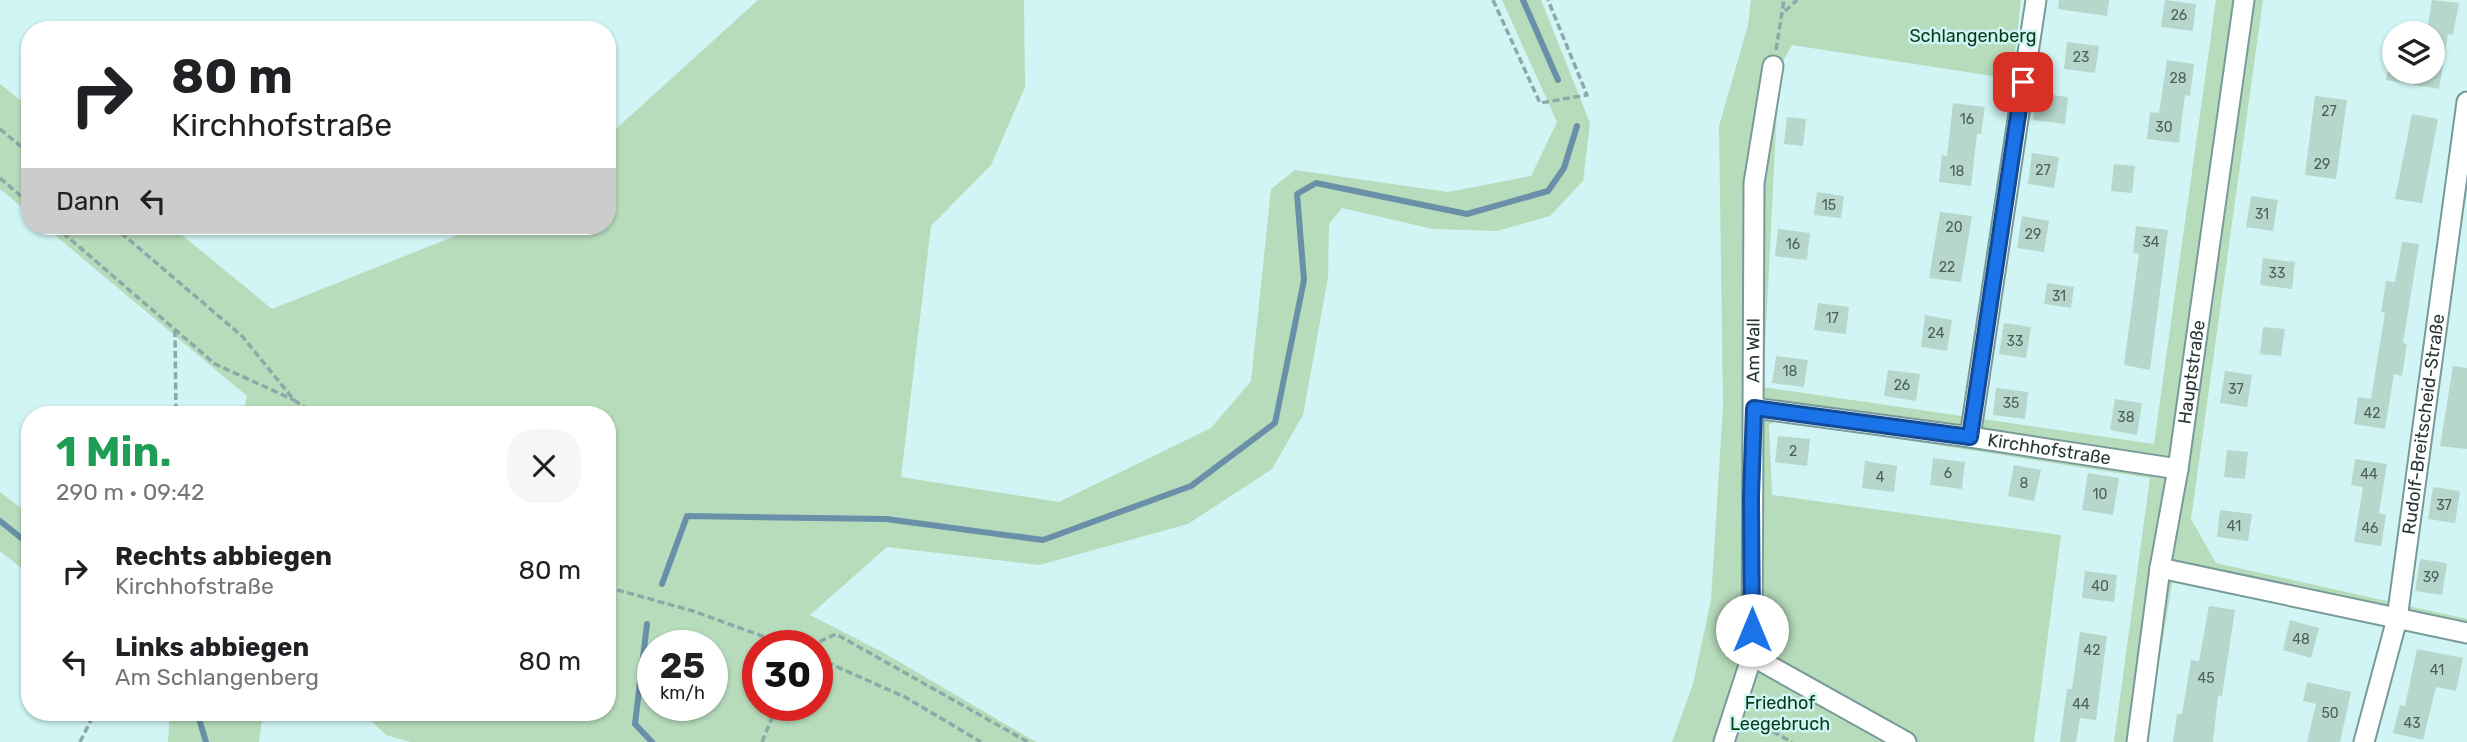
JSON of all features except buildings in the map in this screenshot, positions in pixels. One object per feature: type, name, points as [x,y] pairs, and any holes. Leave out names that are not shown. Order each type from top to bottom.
[{"type":"street","points":[[1970,437],[2036,0]]},
{"type":"street","name":"Hauptstraße","points":[[2137,742],[2244,0]]},
{"type":"street","name":"Am Wall","points":[[1724,742],[1752,656],[1754,183],[1773,66]]},
{"type":"street","name":"Rudolf-Breitscheid-Straße","points":[[2364,742],[2397,619],[2467,102]]},
{"type":"street","name":"Kirchhofstraße","points":[[1754,408],[2178,469]]},
{"type":"street","points":[[2160,568],[2467,633]]},
{"type":"street","points":[[1752,656],[1906,742]]},
{"type":"path","points":[[1493,0],[1540,103],[1587,95],[1549,0]]},
{"type":"path","points":[[1773,66],[1784,0]]},
{"type":"path","points":[[1783,13],[1797,0]]},
{"type":"path","points":[[0,128],[21,146]]},
{"type":"path","points":[[0,178],[21,196]]},
{"type":"path","points":[[65,235],[215,365],[303,406]]},
{"type":"path","points":[[124,235],[242,336],[294,400]]},
{"type":"path","points":[[175,330],[176,406]]},
{"type":"path","points":[[616,590],[749,630]]},
{"type":"path","points":[[833,636],[836,635],[1028,742]]},
{"type":"path","points":[[833,665],[905,697],[981,742]]},
{"type":"path","points":[[80,742],[90,721]]},
{"type":"path","points":[[762,742],[771,721]]},
{"type":"path","points":[[1754,722],[1792,742]]},
{"type":"green space","points":[[758,0],[1024,0],[1025,87],[991,165],[931,226],[901,477],[1059,502],[1211,428],[1251,381],[1271,189],[1295,170],[1448,192],[1531,176],[1557,122],[1502,0],[1541,0],[1590,123],[1583,181],[1550,216],[1497,231],[1433,229],[1342,208],[1329,224],[1328,277],[1303,415],[1272,469],[1188,524],[1039,565],[887,547],[810,615],[884,653],[1036,742],[410,742],[386,735],[371,721],[616,721],[616,406],[245,406],[247,396],[55,235],[182,235],[272,309],[457,235],[616,235],[616,129]]},
{"type":"green space","points":[[1751,0],[2021,0],[2012,79],[1792,45],[1779,69],[1763,387],[2154,444],[2216,0],[2263,0],[2191,519],[2216,563],[2467,619],[2467,641],[2173,577],[2146,742],[2114,742],[2150,478],[1776,420],[1769,425],[1772,495],[2061,535],[2034,742],[1672,742],[1693,684],[1711,600],[1723,406],[1719,126],[1748,25]]},
{"type":"green space","points":[[0,84],[21,101],[21,206],[0,189]]},
{"type":"green space","points":[[0,492],[21,508],[21,568],[0,551]]},
{"type":"green space","points":[[169,721],[262,721],[259,742],[168,742]]},
{"type":"waterway","points":[[1523,0],[1558,80]]},
{"type":"waterway","points":[[662,584],[687,516],[886,519],[1043,540],[1191,486],[1275,423],[1304,280],[1297,194],[1316,183],[1467,214],[1548,191],[1564,168],[1577,126]]},
{"type":"waterway","points":[[0,521],[21,538]]},
{"type":"waterway","points":[[647,624],[635,724],[652,742]]},
{"type":"waterway","points":[[200,721],[206,742]]},
{"type":"route","points":[[1752,630],[1751,497],[1754,408],[1970,437],[2023,82]]},
{"type":"park label","name":"Schlangenberg","points":[[1973,36]]},
{"type":"park label","name":"Friedhof Leegebruch","points":[[1780,713]]}]
